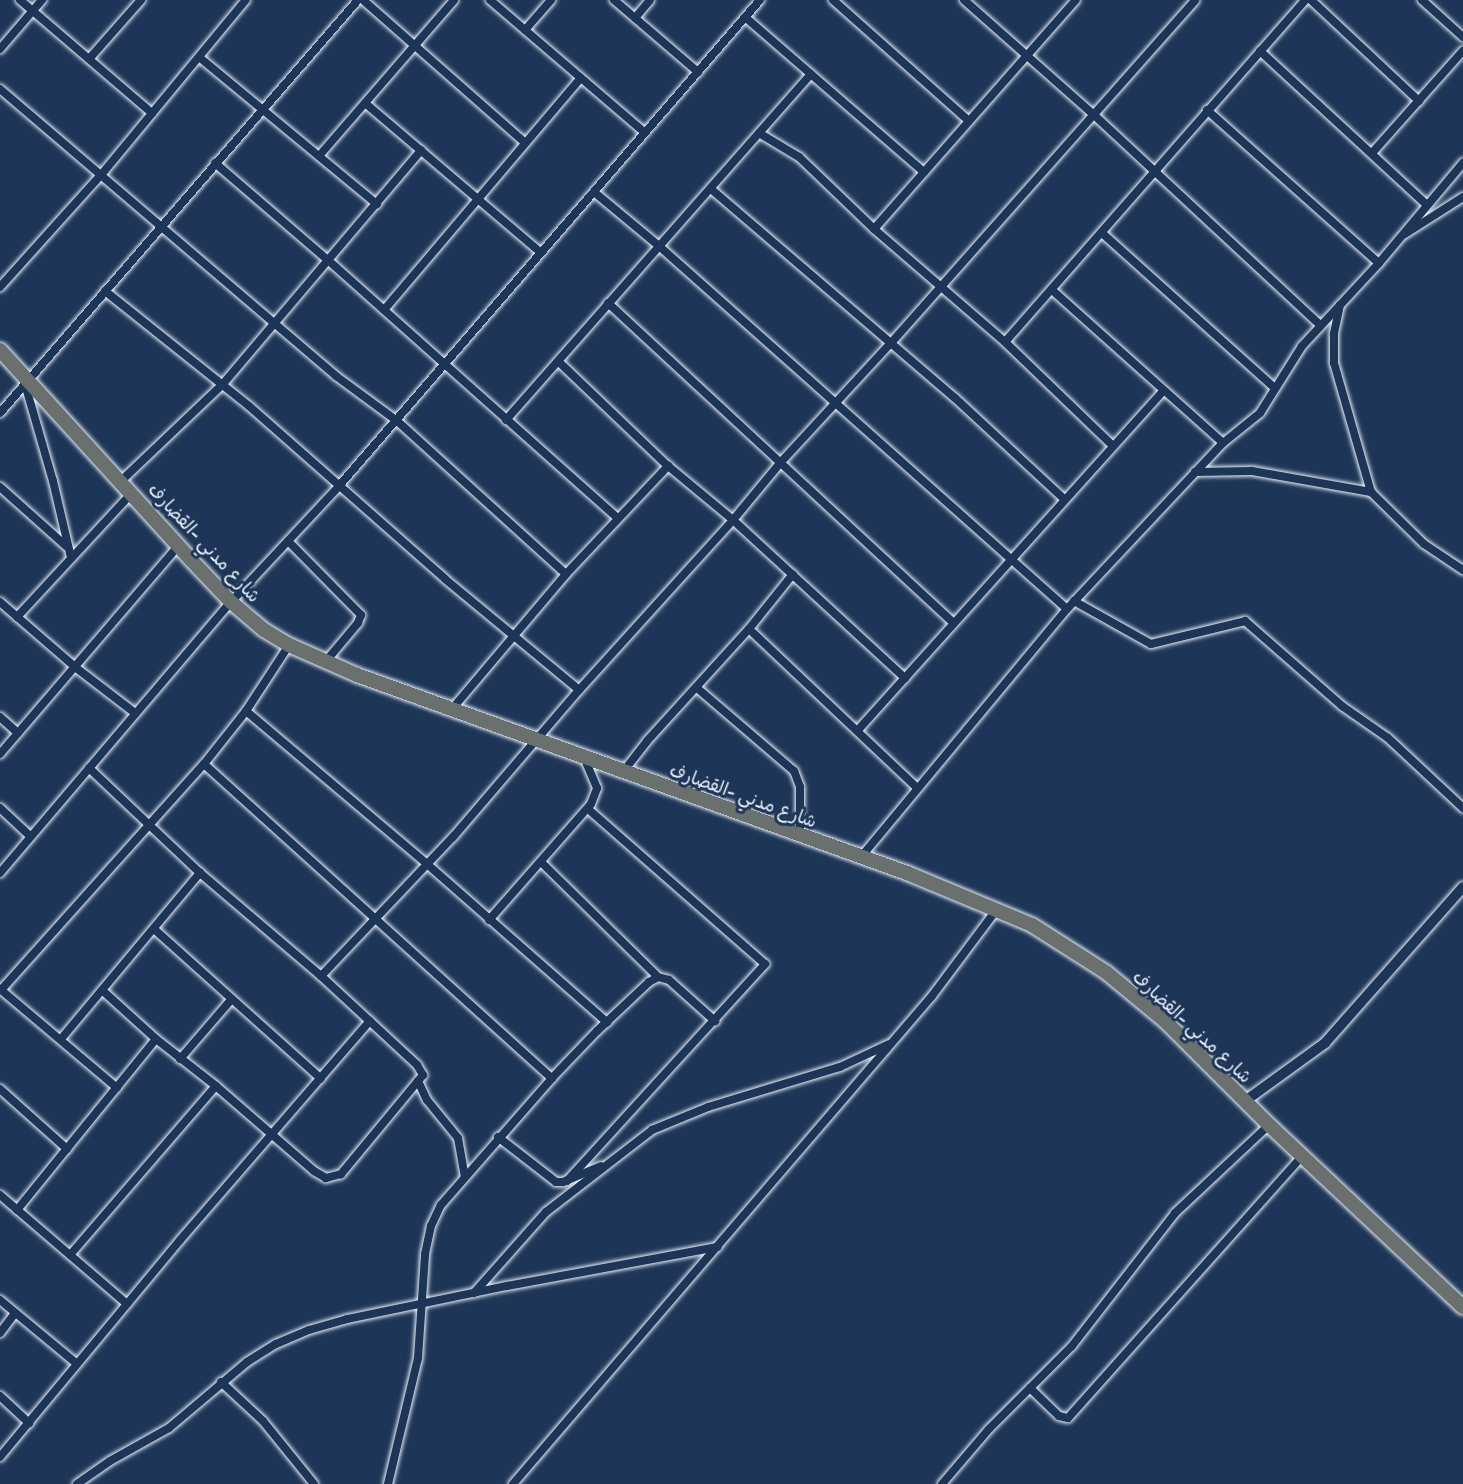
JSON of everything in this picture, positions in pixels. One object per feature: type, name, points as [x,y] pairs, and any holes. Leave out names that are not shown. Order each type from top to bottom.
[{"type":"highway","name":"شارع مدني -القضارف","points":[[0,350],[231,602],[264,630],[289,645],[326,661],[534,741],[861,857],[998,909],[1032,925],[1107,973],[1165,1022],[1269,1125],[1463,1307]]},
{"type":"main road","points":[[1245,1101],[1325,1043],[1463,887]]},
{"type":"street","points":[[20,0],[152,113]]},
{"type":"street","points":[[0,49],[42,0]]},
{"type":"street","points":[[89,59],[141,0]]},
{"type":"street","points":[[0,287],[101,175],[246,0]]},
{"type":"street","points":[[0,413],[358,0]]},
{"type":"street","points":[[363,0],[525,143]]},
{"type":"street","points":[[319,156],[454,0]]},
{"type":"street","points":[[490,0],[645,133]]},
{"type":"street","points":[[525,30],[551,0]]},
{"type":"street","points":[[614,0],[698,72]]},
{"type":"street","points":[[634,18],[650,0]]},
{"type":"street","points":[[0,873],[231,602],[339,486],[760,0]]},
{"type":"street","points":[[833,0],[969,121]]},
{"type":"street","points":[[964,0],[1094,114],[1320,325]]},
{"type":"street","points":[[874,229],[1076,0]]},
{"type":"street","points":[[321,976],[427,864],[579,690],[733,520],[781,462],[891,343],[939,286],[1195,0]]},
{"type":"street","points":[[1005,342],[1305,0]]},
{"type":"street","points":[[1311,0],[1419,101]]},
{"type":"street","points":[[1422,0],[1463,37]]},
{"type":"street","points":[[745,17],[924,172]]},
{"type":"street","points":[[1260,51],[1426,204]]},
{"type":"street","points":[[1372,153],[1463,51]]},
{"type":"street","points":[[199,57],[377,204]]},
{"type":"street","points":[[506,420],[811,74]]},
{"type":"street","points":[[384,310],[581,78]]},
{"type":"street","points":[[0,89],[159,228],[344,382],[396,420],[566,574]]},
{"type":"street","points":[[365,103],[541,253]]},
{"type":"street","points":[[1207,110],[1379,263]]},
{"type":"street","points":[[759,133],[799,156],[874,229],[1005,342],[1112,445]]},
{"type":"street","points":[[120,482],[222,385],[421,150]]},
{"type":"street","points":[[215,163],[329,261],[617,518]]},
{"type":"street","points":[[861,857],[1074,601],[1223,443],[1260,413],[1293,357],[1379,263],[1426,204],[1463,163]]},
{"type":"street","points":[[711,189],[891,343],[1064,498]]},
{"type":"street","points":[[594,192],[659,246],[1067,609]]},
{"type":"street","points":[[1399,238],[1463,197]]},
{"type":"street","points":[[1102,233],[1275,388]]},
{"type":"street","points":[[1052,290],[1223,443]]},
{"type":"street","points":[[105,291],[222,385],[445,579],[579,690]]},
{"type":"street","points":[[608,303],[954,623]]},
{"type":"street","points":[[1341,303],[1334,334],[1334,363],[1371,492],[1424,544],[1463,570]]},
{"type":"street","points":[[559,362],[668,466],[733,520],[905,678]]},
{"type":"street","points":[[26,381],[57,495],[66,546],[71,558]]},
{"type":"street","points":[[858,730],[1064,498],[1163,391]]},
{"type":"street","points":[[452,709],[566,574],[668,466]]},
{"type":"street","points":[[1195,472],[1252,471],[1371,492]]},
{"type":"street","points":[[0,487],[66,546]]},
{"type":"street","points":[[17,617],[132,493]]},
{"type":"street","points":[[288,541],[354,605],[361,615],[358,623],[326,661]]},
{"type":"street","points":[[0,754],[179,545]]},
{"type":"street","points":[[623,772],[647,741],[749,629],[793,574]]},
{"type":"street","points":[[1074,601],[1151,644],[1245,621],[1342,706],[1388,738],[1463,808]]},
{"type":"street","points":[[0,603],[75,667],[135,713]]},
{"type":"street","points":[[749,629],[917,788]]},
{"type":"street","points":[[117,1088],[1,990],[204,764],[246,711],[289,645]]},
{"type":"street","points":[[697,688],[794,771],[800,787],[800,835]]},
{"type":"street","points":[[246,711],[427,864],[607,1022]]},
{"type":"street","points":[[0,717],[18,733]]},
{"type":"street","points":[[489,920],[588,808],[597,790],[585,760]]},
{"type":"street","points":[[204,764],[552,1078]]},
{"type":"street","points":[[89,768],[200,873],[321,976],[418,1066],[423,1074],[337,1177],[326,1178],[314,1172],[216,1086],[156,1040],[102,990]]},
{"type":"street","points":[[0,808],[30,836]]},
{"type":"street","points":[[567,1181],[764,968],[765,963],[588,808]]},
{"type":"street","points":[[541,862],[658,977],[669,980],[715,1021]]},
{"type":"street","points":[[61,1039],[200,873]]},
{"type":"street","points":[[513,1484],[932,996],[998,909]]},
{"type":"street","points":[[154,929],[321,1079]]},
{"type":"street","points":[[388,1484],[418,1358],[425,1254],[431,1226],[441,1205],[498,1137],[552,1078],[607,1022],[649,982],[658,977]]},
{"type":"street","points":[[180,1059],[231,1000]]},
{"type":"street","points":[[0,1457],[272,1133],[370,1022]]},
{"type":"street","points":[[17,1210],[156,1040]]},
{"type":"street","points":[[474,1293],[546,1212],[644,1136],[677,1118],[840,1067],[893,1042]]},
{"type":"street","points":[[418,1081],[427,1100],[458,1138],[465,1176]]},
{"type":"street","points":[[70,1255],[216,1086]]},
{"type":"street","points":[[0,1089],[67,1149]]},
{"type":"street","points":[[942,1484],[988,1430],[1072,1346],[1175,1213],[1269,1125]]},
{"type":"street","points":[[498,1137],[553,1180],[567,1181],[609,1163]]},
{"type":"street","points":[[1030,1388],[1059,1416],[1068,1418],[1302,1155]]},
{"type":"street","points":[[0,1195],[127,1304]]},
{"type":"street","points":[[76,1484],[110,1461],[169,1428],[221,1382],[276,1344],[309,1330],[347,1319],[421,1306],[474,1293],[717,1247]]},
{"type":"street","points":[[0,1300],[77,1364]]},
{"type":"street","points":[[0,1333],[15,1313]]},
{"type":"street","points":[[221,1382],[263,1420],[314,1484]]},
{"type":"street","points":[[0,1396],[29,1423]]}]
